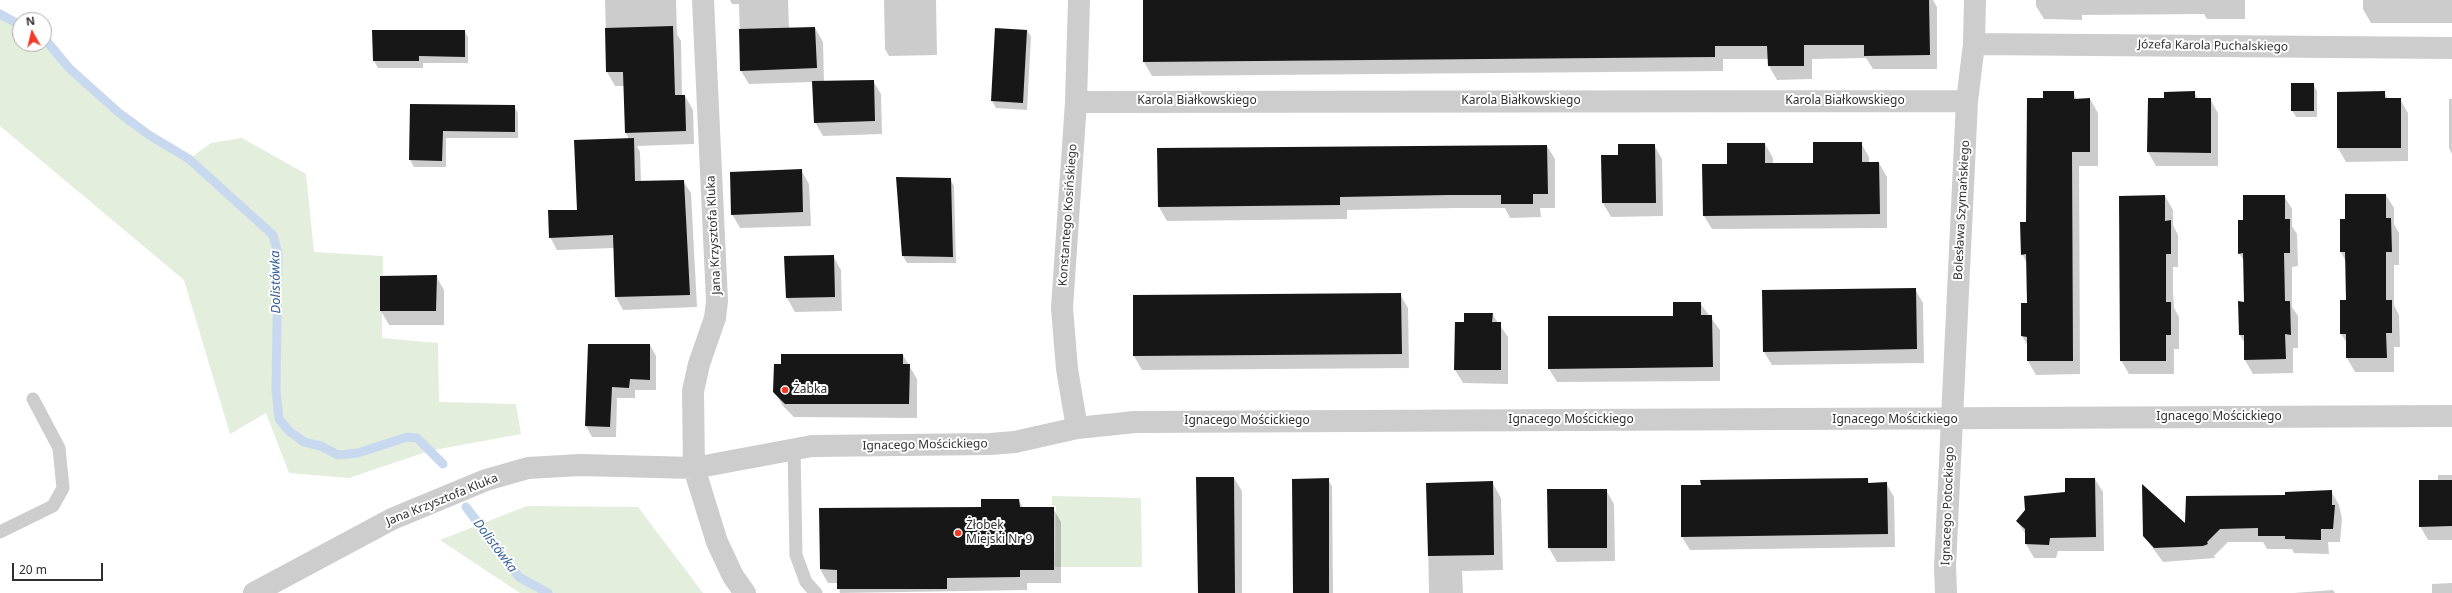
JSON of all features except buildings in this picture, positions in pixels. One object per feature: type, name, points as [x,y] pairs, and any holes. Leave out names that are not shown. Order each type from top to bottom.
[{"type":"street","name":"Jana Krzysztofa Kluka","points":[[703,0],[717,301],[715,318],[699,364],[693,391],[694,468],[717,542],[733,576],[745,593]]},
{"type":"street","name":"Konstantego Kosińskiego","points":[[1077,428],[1066,369],[1062,308],[1076,102],[1079,0]]},
{"type":"street","name":"Bolesława Szymańskiego","points":[[1951,420],[1967,101],[1974,44],[1976,0]]},
{"type":"street","name":"Józefa Karola Puchalskiego","points":[[1974,44],[2452,48]]},
{"type":"street","name":"Karola Białkowskiego","points":[[1076,102],[1967,101]]},
{"type":"street","name":"Ignacego Mościckiego","points":[[694,468],[812,446],[990,444],[1015,442],[1077,428],[1135,422],[1951,420],[2452,416]]},
{"type":"street","name":"Ignacego Potockiego","points":[[1946,593],[1945,567],[1951,420]]},
{"type":"street","name":"Jana Krzysztofa Kluka","points":[[254,593],[392,519],[486,480],[528,468],[580,465],[694,468]]},
{"type":"lane","points":[[0,532],[53,506],[63,488],[59,448],[33,399]]},
{"type":"lane","points":[[794,449],[796,555],[806,582],[816,593]]},
{"type":"green space","points":[[0,14],[12,21],[12,52],[52,52],[52,48],[69,68],[118,112],[149,135],[189,159],[211,143],[242,138],[306,174],[314,252],[383,256],[382,338],[438,343],[439,402],[516,404],[521,434],[429,451],[349,478],[289,473],[266,413],[230,434],[184,280],[0,126]]},
{"type":"green space","points":[[1052,496],[1141,498],[1142,567],[1055,567],[1056,506],[1052,505]]},
{"type":"green space","points":[[527,506],[638,507],[703,593],[520,593],[440,540]]},
{"type":"waterway","name":"Dolistówka","points":[[0,14],[12,21]]},
{"type":"waterway","name":"Dolistówka","points":[[52,48],[69,68],[118,112],[149,135],[189,159],[273,235],[278,254],[276,391],[279,419],[289,431],[304,442],[321,446],[338,455],[358,453],[407,437],[417,438],[443,464]]},
{"type":"waterway","name":"Dolistówka","points":[[466,507],[519,577],[548,593]]},
{"type":"place","name":"Żabka","points":[[785,390]]},
{"type":"place","name":"Żłobek Miejski Nr 9","points":[[958,533]]}]
